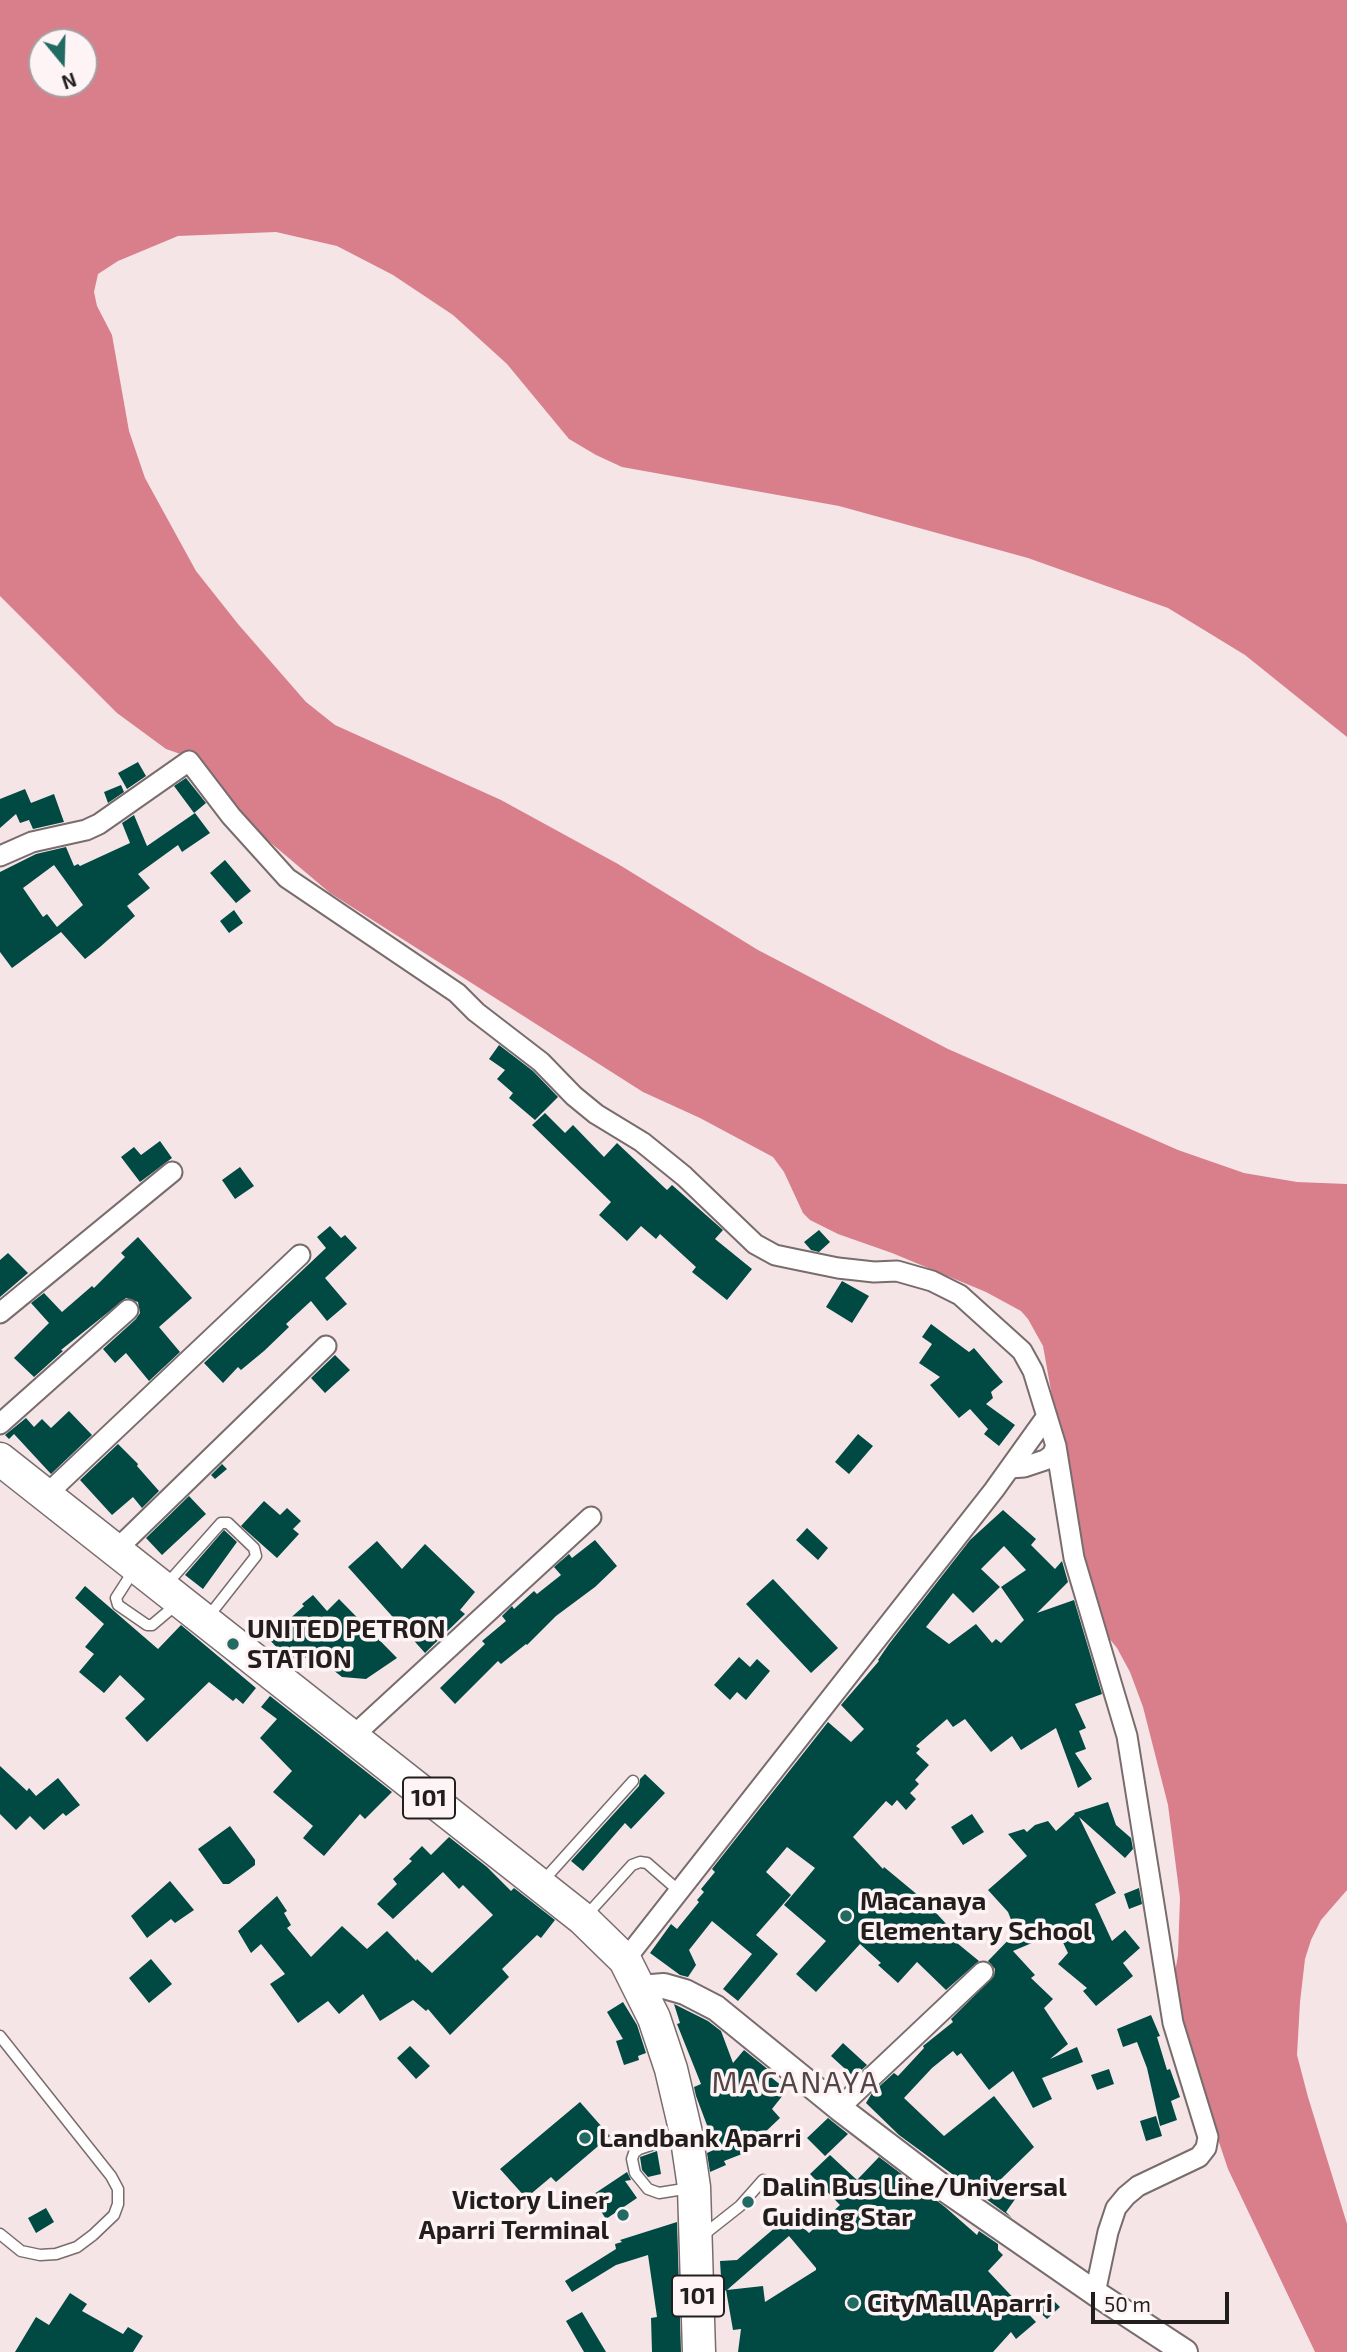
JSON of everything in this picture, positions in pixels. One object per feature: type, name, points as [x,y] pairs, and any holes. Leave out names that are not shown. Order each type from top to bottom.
[{"type":"main road","name":"101","points":[[3,1467],[46,1495],[583,1919],[625,1960],[654,2018],[671,2068],[686,2133],[694,2187],[699,2352]]},
{"type":"street","points":[[0,856],[32,842],[86,830],[99,824],[189,761],[231,816],[286,878],[457,993],[476,1012],[541,1062],[596,1114],[642,1142],[684,1176],[755,1244],[775,1255],[838,1268],[874,1272],[897,1271],[932,1281],[960,1295],[1022,1351],[1033,1371],[1056,1446],[1074,1558],[1127,1736],[1173,2023],[1208,2137],[1206,2148],[1199,2157],[1138,2186],[1116,2208],[1095,2293]]},
{"type":"street","points":[[0,1312],[172,1172]]},
{"type":"street","points":[[46,1495],[300,1255]]},
{"type":"street","points":[[0,1424],[128,1310]]},
{"type":"street","points":[[126,1558],[326,1346]]},
{"type":"street","points":[[625,1960],[1010,1468],[1047,1416]]},
{"type":"street","points":[[1010,1468],[1024,1467],[1045,1460],[1052,1455],[1056,1446]]},
{"type":"street","points":[[352,1737],[591,1517]]},
{"type":"street","points":[[839,2108],[983,1972]]},
{"type":"street","points":[[639,1988],[664,1986],[685,1992],[716,2008],[839,2108],[949,2192],[1185,2352]]},
{"type":"lane","points":[[126,1558],[116,1598],[118,1605],[147,1625],[152,1625],[221,1523],[228,1523],[254,1548],[256,1556],[205,1620]]},
{"type":"lane","points":[[539,1885],[633,1781]]},
{"type":"lane","points":[[583,1919],[632,1866],[639,1862],[647,1863],[680,1891]]},
{"type":"lane","points":[[0,2036],[111,2176],[118,2189],[118,2204],[114,2215],[93,2235],[77,2247],[55,2254],[40,2255],[21,2251],[0,2234]]},
{"type":"lane","points":[[686,2133],[639,2149],[632,2159],[635,2173],[648,2189],[659,2193],[694,2187]]},
{"type":"lane","points":[[697,2240],[740,2206],[763,2180]]},
{"type":"shaded area","points":[[0,0],[1347,0],[1347,737],[1245,655],[1168,608],[1028,558],[839,506],[622,467],[596,455],[569,439],[507,364],[453,315],[393,275],[337,246],[276,232],[178,236],[118,261],[98,274],[94,292],[97,306],[112,335],[129,431],[145,478],[196,571],[306,702],[335,725],[501,800],[618,864],[758,950],[948,1049],[1178,1150],[1244,1173],[1297,1182],[1347,1184],[1347,1890],[1321,1920],[1305,1959],[1297,2055],[1347,2224],[1347,2352],[1315,2352],[1228,2169],[1182,2032],[1172,1990],[1178,1955],[1180,1898],[1168,1805],[1143,1707],[1130,1672],[1117,1648],[1104,1632],[1081,1558],[1043,1346],[1028,1319],[1021,1311],[986,1292],[838,1234],[810,1220],[803,1213],[784,1172],[773,1157],[700,1118],[643,1092],[330,893],[258,832],[189,757],[166,749],[117,713],[0,596]]},
{"type":"building","points":[[138,762],[146,776],[127,789],[118,773]]},
{"type":"building","points":[[186,778],[206,803],[194,813],[174,786]]},
{"type":"building","points":[[121,785],[124,792],[108,803],[104,792]]},
{"type":"building","points":[[25,789],[31,803],[54,794],[64,822],[33,829],[29,820],[20,823],[16,814],[0,828],[0,799]]},
{"type":"building","points":[[195,813],[210,833],[182,852],[178,845],[138,874],[150,888],[127,906],[135,916],[85,959],[61,932],[12,968],[0,952],[0,872],[36,854],[66,847],[74,866],[80,866],[130,843],[122,823],[134,815],[147,846]],"holes":[[[54,865],[83,905],[57,927],[47,914],[43,917],[23,888]]]},
{"type":"building","points":[[225,860],[251,891],[236,903],[210,873]]},
{"type":"building","points":[[234,910],[243,923],[229,933],[220,921]]},
{"type":"building","points":[[499,1045],[533,1071],[558,1097],[535,1120],[509,1098],[513,1093],[497,1079],[505,1070],[489,1059]]},
{"type":"building","points":[[545,1113],[565,1133],[573,1125],[604,1157],[617,1143],[667,1190],[672,1185],[723,1230],[715,1239],[752,1269],[727,1300],[692,1272],[696,1267],[660,1234],[656,1239],[641,1226],[627,1241],[599,1215],[611,1202],[532,1125]]},
{"type":"building","points":[[160,1141],[172,1158],[140,1182],[121,1157],[134,1147],[141,1155]]},
{"type":"building","points":[[240,1167],[254,1186],[235,1199],[222,1180]]},
{"type":"building","points":[[330,1226],[341,1238],[345,1235],[357,1248],[325,1278],[347,1304],[327,1321],[311,1301],[286,1324],[289,1327],[264,1351],[241,1370],[238,1367],[223,1383],[204,1363],[326,1248],[317,1237]]},
{"type":"building","points":[[819,1230],[830,1242],[819,1252],[811,1250],[804,1242]]},
{"type":"building","points":[[138,1237],[192,1298],[159,1327],[180,1352],[149,1381],[126,1353],[115,1363],[103,1349],[140,1313],[138,1302],[126,1298],[61,1350],[63,1351],[34,1377],[14,1358],[49,1323],[31,1303],[44,1293],[62,1312],[92,1286],[94,1288],[125,1257],[121,1253]]},
{"type":"building","points":[[8,1253],[28,1273],[0,1297],[0,1260]]},
{"type":"building","points":[[842,1281],[869,1296],[852,1323],[826,1307]]},
{"type":"building","points":[[931,1324],[969,1352],[974,1348],[1003,1382],[991,1392],[993,1398],[986,1404],[1015,1425],[999,1446],[984,1434],[988,1429],[970,1409],[959,1418],[930,1385],[940,1377],[919,1363],[932,1344],[922,1337]]},
{"type":"building","points":[[335,1355],[350,1370],[325,1393],[311,1378]]},
{"type":"building","points":[[69,1411],[92,1435],[51,1474],[14,1434],[9,1439],[5,1435],[26,1418],[34,1427],[42,1419],[51,1428]]},
{"type":"building","points":[[858,1434],[873,1446],[849,1474],[835,1462]]},
{"type":"building","points":[[118,1444],[159,1491],[142,1508],[133,1497],[112,1515],[80,1480]]},
{"type":"building","points":[[222,1464],[227,1469],[215,1479],[211,1475]]},
{"type":"building","points":[[189,1496],[206,1514],[162,1555],[146,1538]]},
{"type":"building","points":[[264,1501],[280,1515],[287,1508],[301,1521],[293,1529],[299,1534],[277,1558],[241,1526]]},
{"type":"building","points":[[1003,1510],[1036,1539],[1031,1545],[1055,1569],[1062,1561],[1068,1582],[1037,1613],[1074,1600],[1102,1694],[1075,1704],[1086,1728],[1079,1731],[1086,1749],[1075,1753],[1092,1779],[1078,1788],[1056,1728],[1021,1750],[1012,1736],[991,1752],[965,1719],[953,1727],[947,1719],[916,1746],[920,1749],[916,1753],[929,1765],[915,1780],[919,1784],[910,1793],[916,1799],[906,1810],[897,1800],[892,1806],[886,1801],[853,1837],[883,1869],[884,1867],[925,1901],[951,1929],[946,1934],[979,1961],[946,1990],[917,1962],[898,1983],[860,1944],[816,1992],[796,1974],[826,1941],[784,1905],[815,1868],[787,1847],[766,1872],[791,1895],[756,1935],[778,1954],[738,2001],[723,1989],[752,1954],[712,1921],[689,1950],[696,1965],[688,1977],[680,1975],[650,1953],[671,1924],[677,1929],[699,1902],[697,1900],[704,1892],[701,1889],[715,1872],[712,1869],[828,1722],[851,1742],[864,1729],[841,1705],[879,1661],[889,1644],[970,1540]],"holes":[[[1004,1546],[1026,1570],[1001,1587],[1024,1620],[1001,1643],[996,1639],[992,1643],[976,1624],[949,1644],[926,1627],[953,1593],[973,1613],[1000,1587],[981,1569]]]},
{"type":"building","points":[[807,1528],[828,1548],[818,1560],[796,1540]]},
{"type":"building","points":[[224,1530],[237,1542],[203,1589],[185,1575]]},
{"type":"building","points":[[595,1540],[617,1566],[595,1587],[556,1616],[527,1645],[501,1664],[498,1661],[455,1704],[440,1688],[485,1644],[482,1641],[506,1621],[502,1616],[512,1606],[514,1609],[534,1591],[537,1594],[561,1575],[554,1567],[569,1554],[572,1558]]},
{"type":"building","points":[[377,1541],[402,1569],[425,1544],[475,1592],[460,1610],[465,1614],[425,1653],[348,1567]]},
{"type":"building","points":[[773,1579],[838,1648],[811,1673],[746,1604]]},
{"type":"building","points":[[85,1586],[158,1649],[181,1625],[256,1688],[243,1704],[236,1698],[233,1701],[209,1682],[147,1742],[125,1718],[145,1699],[120,1675],[104,1693],[79,1672],[94,1654],[85,1647],[104,1624],[75,1598]]},
{"type":"building","points":[[313,1595],[327,1611],[339,1599],[397,1658],[366,1679],[342,1677],[323,1662],[319,1665],[304,1657],[294,1666],[268,1638]]},
{"type":"building","points":[[739,1657],[750,1667],[757,1659],[770,1671],[746,1700],[737,1692],[730,1700],[714,1685]]},
{"type":"building","points":[[270,1696],[392,1792],[365,1819],[360,1814],[324,1856],[303,1838],[313,1826],[273,1792],[292,1771],[260,1738],[277,1719],[261,1707]]},
{"type":"building","points":[[0,1766],[36,1796],[58,1778],[80,1805],[66,1816],[63,1813],[44,1830],[30,1816],[16,1830],[0,1814]]},
{"type":"building","points":[[645,1774],[665,1793],[631,1829],[625,1823],[583,1871],[571,1861],[639,1786],[640,1779]]},
{"type":"building","points":[[1108,1802],[1116,1825],[1131,1838],[1133,1849],[1125,1858],[1079,1817],[1116,1893],[1095,1904],[1112,1941],[1125,1930],[1140,1948],[1123,1963],[1133,1976],[1096,2006],[1083,1991],[1087,1988],[1058,1964],[1068,1953],[1058,1932],[1013,1951],[1035,1975],[1031,1978],[1053,1999],[1044,2008],[1068,2044],[1050,2059],[1077,2047],[1083,2062],[1042,2078],[1052,2099],[1033,2108],[1013,2071],[989,2090],[961,2053],[957,2056],[953,2051],[932,2068],[904,2098],[944,2136],[994,2096],[1034,2147],[998,2182],[1018,2195],[1006,2212],[1012,2218],[899,2135],[866,2103],[872,2093],[894,2073],[898,2076],[923,2046],[953,2022],[951,2019],[994,1976],[995,1969],[988,1961],[1016,1932],[1008,1912],[988,1890],[1027,1856],[1008,1834],[1024,1829],[1027,1832],[1035,1825],[1048,1821],[1056,1831],[1074,1813]]},
{"type":"building","points":[[972,1814],[984,1832],[963,1845],[951,1827]]},
{"type":"building","points":[[230,1826],[255,1860],[255,1865],[229,1884],[223,1884],[198,1849]]},
{"type":"building","points":[[449,1837],[487,1867],[511,1891],[514,1888],[555,1920],[541,1938],[537,1935],[502,1969],[509,1977],[450,2035],[428,2009],[426,2011],[413,2000],[380,2021],[363,1994],[339,2014],[328,2001],[298,2023],[270,1984],[285,1974],[261,1944],[251,1953],[238,1931],[277,1896],[287,1911],[284,1913],[291,1925],[287,1928],[311,1957],[342,1926],[367,1949],[387,1931],[416,1961],[417,1959],[432,1973],[493,1915],[463,1885],[459,1889],[443,1872],[393,1919],[377,1904],[397,1884],[393,1879],[412,1861],[409,1859],[422,1846],[431,1855]]},
{"type":"building","points":[[170,1881],[194,1910],[175,1923],[171,1919],[147,1938],[131,1916]]},
{"type":"building","points":[[1139,1888],[1142,1904],[1129,1909],[1124,1894]]},
{"type":"building","points":[[151,1959],[172,1984],[149,2003],[129,1978]]},
{"type":"building","points":[[623,2002],[637,2025],[646,2053],[638,2056],[639,2060],[624,2065],[616,2041],[623,2039],[607,2012]]},
{"type":"building","points":[[674,2004],[708,2021],[721,2031],[733,2063],[744,2050],[775,2075],[772,2078],[787,2090],[772,2109],[780,2118],[742,2154],[724,2161],[726,2165],[710,2172],[707,2153],[716,2149],[696,2096],[694,2087],[701,2084],[677,2024],[680,2023]]},
{"type":"building","points":[[1151,2015],[1160,2036],[1157,2037],[1167,2070],[1170,2069],[1180,2097],[1171,2101],[1177,2120],[1160,2126],[1147,2068],[1137,2042],[1123,2047],[1117,2029]]},
{"type":"building","points":[[843,2043],[867,2065],[854,2077],[831,2056]]},
{"type":"building","points":[[410,2046],[430,2066],[416,2079],[397,2058]]},
{"type":"building","points":[[1109,2069],[1114,2084],[1097,2090],[1091,2075]]},
{"type":"building","points":[[580,2102],[610,2136],[556,2182],[551,2177],[526,2198],[500,2169]]},
{"type":"building","points":[[1156,2116],[1162,2136],[1146,2141],[1140,2121]]},
{"type":"building","points":[[828,2118],[848,2134],[825,2156],[807,2138]]},
{"type":"building","points":[[657,2151],[661,2174],[648,2177],[642,2170],[640,2157]]},
{"type":"building","points":[[830,2155],[857,2180],[879,2157],[977,2235],[979,2231],[998,2244],[998,2250],[1003,2255],[988,2271],[1036,2322],[1016,2339],[1011,2332],[993,2352],[738,2352],[741,2329],[733,2330],[726,2290],[722,2294],[720,2261],[737,2260],[790,2215],[809,2233],[840,2205],[810,2174]],"holes":[[[789,2236],[816,2268],[765,2302],[763,2286],[727,2290]]]},
{"type":"building","points":[[627,2172],[631,2180],[625,2181],[637,2198],[606,2219],[591,2196]]},
{"type":"building","points":[[46,2208],[54,2222],[36,2233],[28,2218]]},
{"type":"building","points":[[677,2222],[681,2352],[652,2352],[651,2318],[657,2317],[648,2255],[616,2265],[572,2292],[565,2281],[616,2249],[615,2244],[622,2242],[620,2240]]},
{"type":"building","points":[[70,2293],[87,2304],[82,2311],[123,2334],[128,2327],[143,2336],[133,2352],[15,2352],[36,2317],[49,2325]]},
{"type":"building","points":[[1047,2294],[1060,2307],[1047,2319],[1034,2307]]},
{"type":"building","points":[[582,2312],[606,2352],[584,2352],[566,2321]]},
{"type":"place","name":"UNITED PETRON STATION","points":[[233,1644]]},
{"type":"place","name":"Macanaya Elementary School","points":[[846,1916]]},
{"type":"place","name":"Landbank Aparri","points":[[585,2138]]},
{"type":"place","name":"Dalin Bus Line/Universal Guiding Star","points":[[748,2202]]},
{"type":"place","name":"Victory Liner Aparri Terminal","points":[[623,2215]]},
{"type":"place","name":"CityMall Aparri","points":[[853,2303]]},
{"type":"district","name":"MACANAYA","points":[[796,2083]]}]
